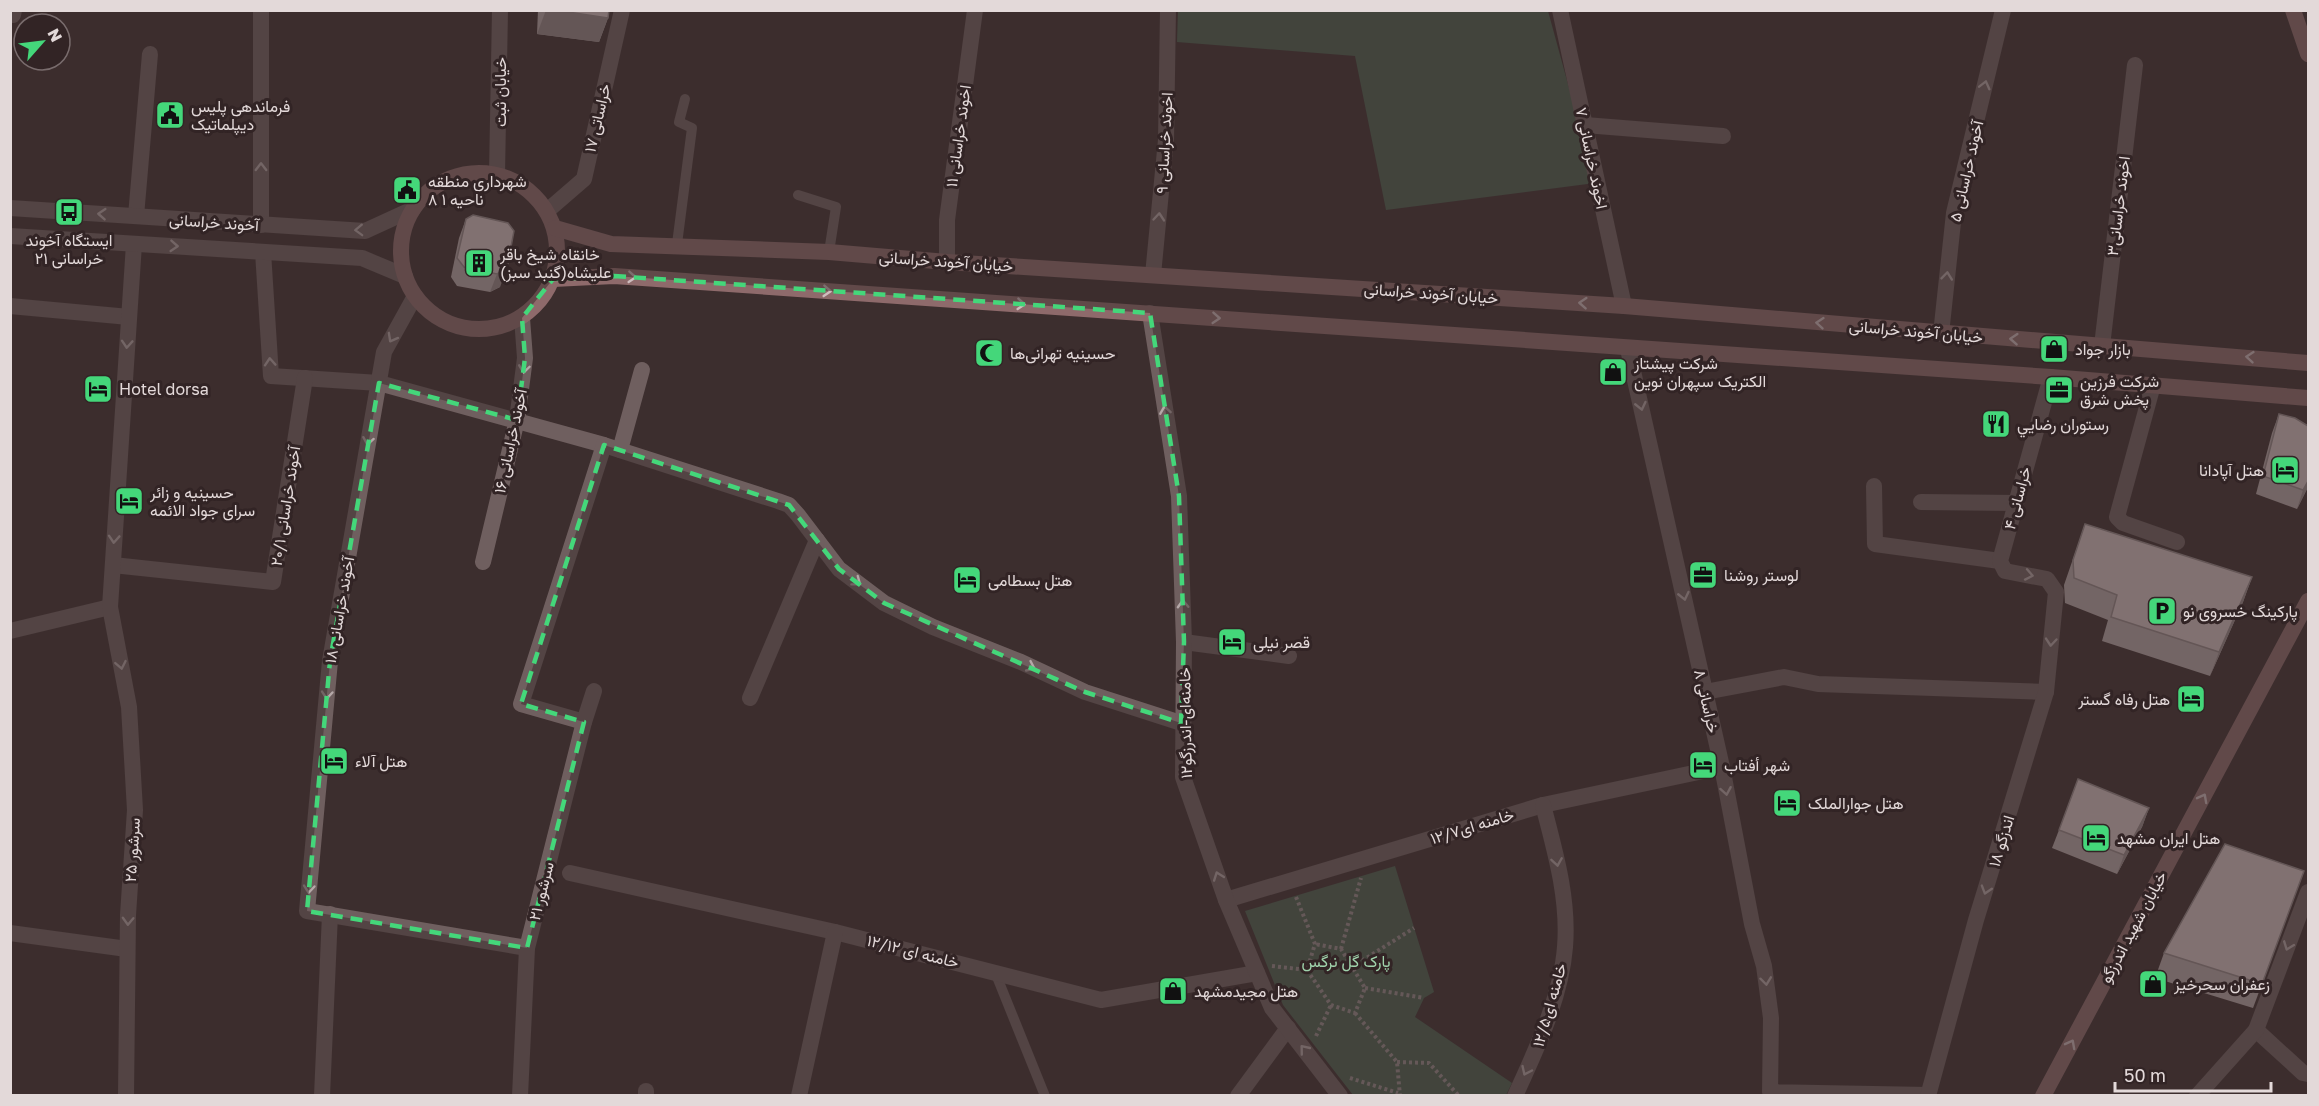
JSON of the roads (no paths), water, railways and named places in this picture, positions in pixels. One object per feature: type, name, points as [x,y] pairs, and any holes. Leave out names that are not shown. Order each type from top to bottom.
[{"type":"main road","points":[[2293,10],[2308,54]]},
{"type":"main road","points":[[473,172],[497,174],[517,182],[534,194],[547,211],[555,228],[558,254],[553,279],[540,301],[522,318],[499,327],[476,329],[452,325],[432,313],[416,296],[405,276],[402,242],[404,230],[413,209],[428,191],[449,178],[473,172]]},
{"type":"main road","name":"خیابان آخوند خراسانی","points":[[555,228],[611,244],[677,244],[829,252],[947,262],[1624,306],[2308,363]]},
{"type":"main road","points":[[553,279],[614,276],[2051,377],[2308,398]]},
{"type":"main road","name":"خیابان شهید اندرزگو","points":[[2043,1095],[2308,601]]},
{"type":"street","points":[[261,10],[261,225]]},
{"type":"street","name":"خیابان ثبت","points":[[497,174],[500,10]]},
{"type":"street","name":"خراساتی ۱۷","points":[[547,211],[584,179],[621,10]]},
{"type":"street","name":"اخوند خراسانی ۱۱","points":[[947,262],[947,220],[975,10]]},
{"type":"street","name":"اخوند خراسانی ۹","points":[[1154,275],[1166,140],[1168,10]]},
{"type":"street","name":"اخوند خراسانی ۷","points":[[1560,10],[1624,306]]},
{"type":"street","name":"آخوند خراسانی ۵","points":[[1941,334],[1954,213],[2003,10]]},
{"type":"street","points":[[135,216],[150,54]]},
{"type":"street","name":"اخوند خراسانی۳","points":[[2102,346],[2135,65]]},
{"type":"street","points":[[1585,125],[1723,136]]},
{"type":"street","name":"آخوند خراسانی","points":[[10,208],[365,231],[413,209]]},
{"type":"street","name":"آخوند خراسانی","points":[[10,236],[362,258],[405,276]]},
{"type":"street","points":[[10,631],[110,607],[134,244]]},
{"type":"street","points":[[263,252],[271,376],[379,383],[612,447],[789,505],[839,569],[894,608],[1085,692],[1181,723]]},
{"type":"street","name":"آخوند خراسانی ۱۸","points":[[330,914],[307,910],[330,662],[384,352],[416,296]]},
{"type":"street","points":[[10,306],[129,317]]},
{"type":"street","name":"خامنه‌ای-اندرزگو۱۲","points":[[1150,313],[1179,496],[1184,642],[1181,723],[1183,777],[1226,900],[1272,1008],[1340,1095]]},
{"type":"street","name":"آخوند خراسانی ۱۶","points":[[483,562],[517,420],[525,358],[522,318]]},
{"type":"street","name":"خراسانی ۸","points":[[1628,349],[1706,692],[1745,890],[1764,966],[1771,1018],[1770,1092],[1928,1095]]},
{"type":"street","points":[[584,722],[521,704],[612,447],[642,370]]},
{"type":"street","name":"خراسانی ۴","points":[[2000,561],[2051,377]]},
{"type":"street","name":"آخوند خراسانی ۲۰/۱","points":[[112,565],[273,582],[305,378]]},
{"type":"street","points":[[2153,386],[2117,517],[2123,523],[2177,542]]},
{"type":"street","points":[[1874,486],[1875,544],[2000,561]]},
{"type":"street","points":[[1921,502],[2016,503]]},
{"type":"street","points":[[750,698],[817,540]]},
{"type":"street","name":"اندزگو ۱۸","points":[[1928,1095],[1976,920],[2046,692],[2056,592],[2048,579],[2006,571],[2000,561]]},
{"type":"street","name":"سرشور ۲۵","points":[[110,607],[129,707],[135,810],[127,949],[126,1095]]},
{"type":"street","points":[[1184,642],[1289,656]]},
{"type":"street","points":[[1706,692],[1784,677],[1818,684],[2046,692]]},
{"type":"street","name":"سرشور ۲۱","points":[[520,1095],[527,948],[584,722],[594,691]]},
{"type":"street","name":"خامنه ای۱۲/۷","points":[[1226,900],[1543,806],[1722,767]]},
{"type":"street","name":"خامنه ای۱۲/۵","points":[[1515,1095],[1534,1056],[1555,994],[1565,947],[1564,912],[1557,855],[1543,806]]},
{"type":"street","name":"خامنه ای ۱۲/۱۲","points":[[570,873],[835,932],[1101,1000],[1255,968]]},
{"type":"street","points":[[2197,1095],[2256,1030],[2308,892]]},
{"type":"street","points":[[322,1095],[330,914],[527,948]]},
{"type":"street","points":[[799,1095],[835,932]]},
{"type":"street","points":[[10,933],[127,949]]},
{"type":"street","points":[[1238,1095],[1288,1028]]},
{"type":"street","points":[[2256,1030],[2303,1073],[2308,1074]]},
{"type":"lane","points":[[677,244],[692,128],[679,122],[685,99]]},
{"type":"lane","points":[[798,195],[836,207],[829,252]]},
{"type":"lane","points":[[995,972],[1045,1095]]},
{"type":"place","name":"فرماندهی پلیس دیپلماتیک","points":[[170,115]]},
{"type":"place","name":"شهرداری منطقه ۸ ناحیه ۱","points":[[407,190]]},
{"type":"place","name":"ایستگاه آخوند خراسانی ۲۱","points":[[69,212]]},
{"type":"place","name":"خانقاه شیخ باقر علیشاه(گنبد سبز)","points":[[479,263]]},
{"type":"place","name":"بازار جواد","points":[[2054,349]]},
{"type":"place","name":"حسینیه تهرانی‌ها","points":[[989,353]]},
{"type":"place","name":"شرکت پیشتاز الکتریک سپهران نوین","points":[[1613,372]]},
{"type":"place","name":"Hotel dorsa","points":[[98,389]]},
{"type":"place","name":"شركت فرزين پخش شرق","points":[[2059,390]]},
{"type":"place","name":"رستوران رضايي","points":[[1996,424]]},
{"type":"place","name":"هتل آپادانا","points":[[2285,470]]},
{"type":"place","name":"حسینیه و زائر سرای جواد الائمه","points":[[129,501]]},
{"type":"place","name":"لوستر روشنا","points":[[1703,575]]},
{"type":"place","name":"هتل بسطامی","points":[[967,580]]},
{"type":"place","name":"پارکینگ خسروی نو","points":[[2162,611]]},
{"type":"place","name":"قصر نیلی","points":[[1232,642]]},
{"type":"place","name":"هتل رفاه گستر","points":[[2191,699]]},
{"type":"place","name":"هتل آلاء","points":[[334,761]]},
{"type":"place","name":"شهر أفتاب","points":[[1703,765]]},
{"type":"place","name":"هتل جوارالملک","points":[[1787,803]]},
{"type":"place","name":"هتل ایران مشهد","points":[[2096,838]]},
{"type":"place","name":"زعفران سحرخیز","points":[[2153,984]]},
{"type":"place","name":"هتل مجيدمشهد","points":[[1173,991]]},
{"type":"park label","name":"پارک گل نرگس","points":[[1346,961]]}]
